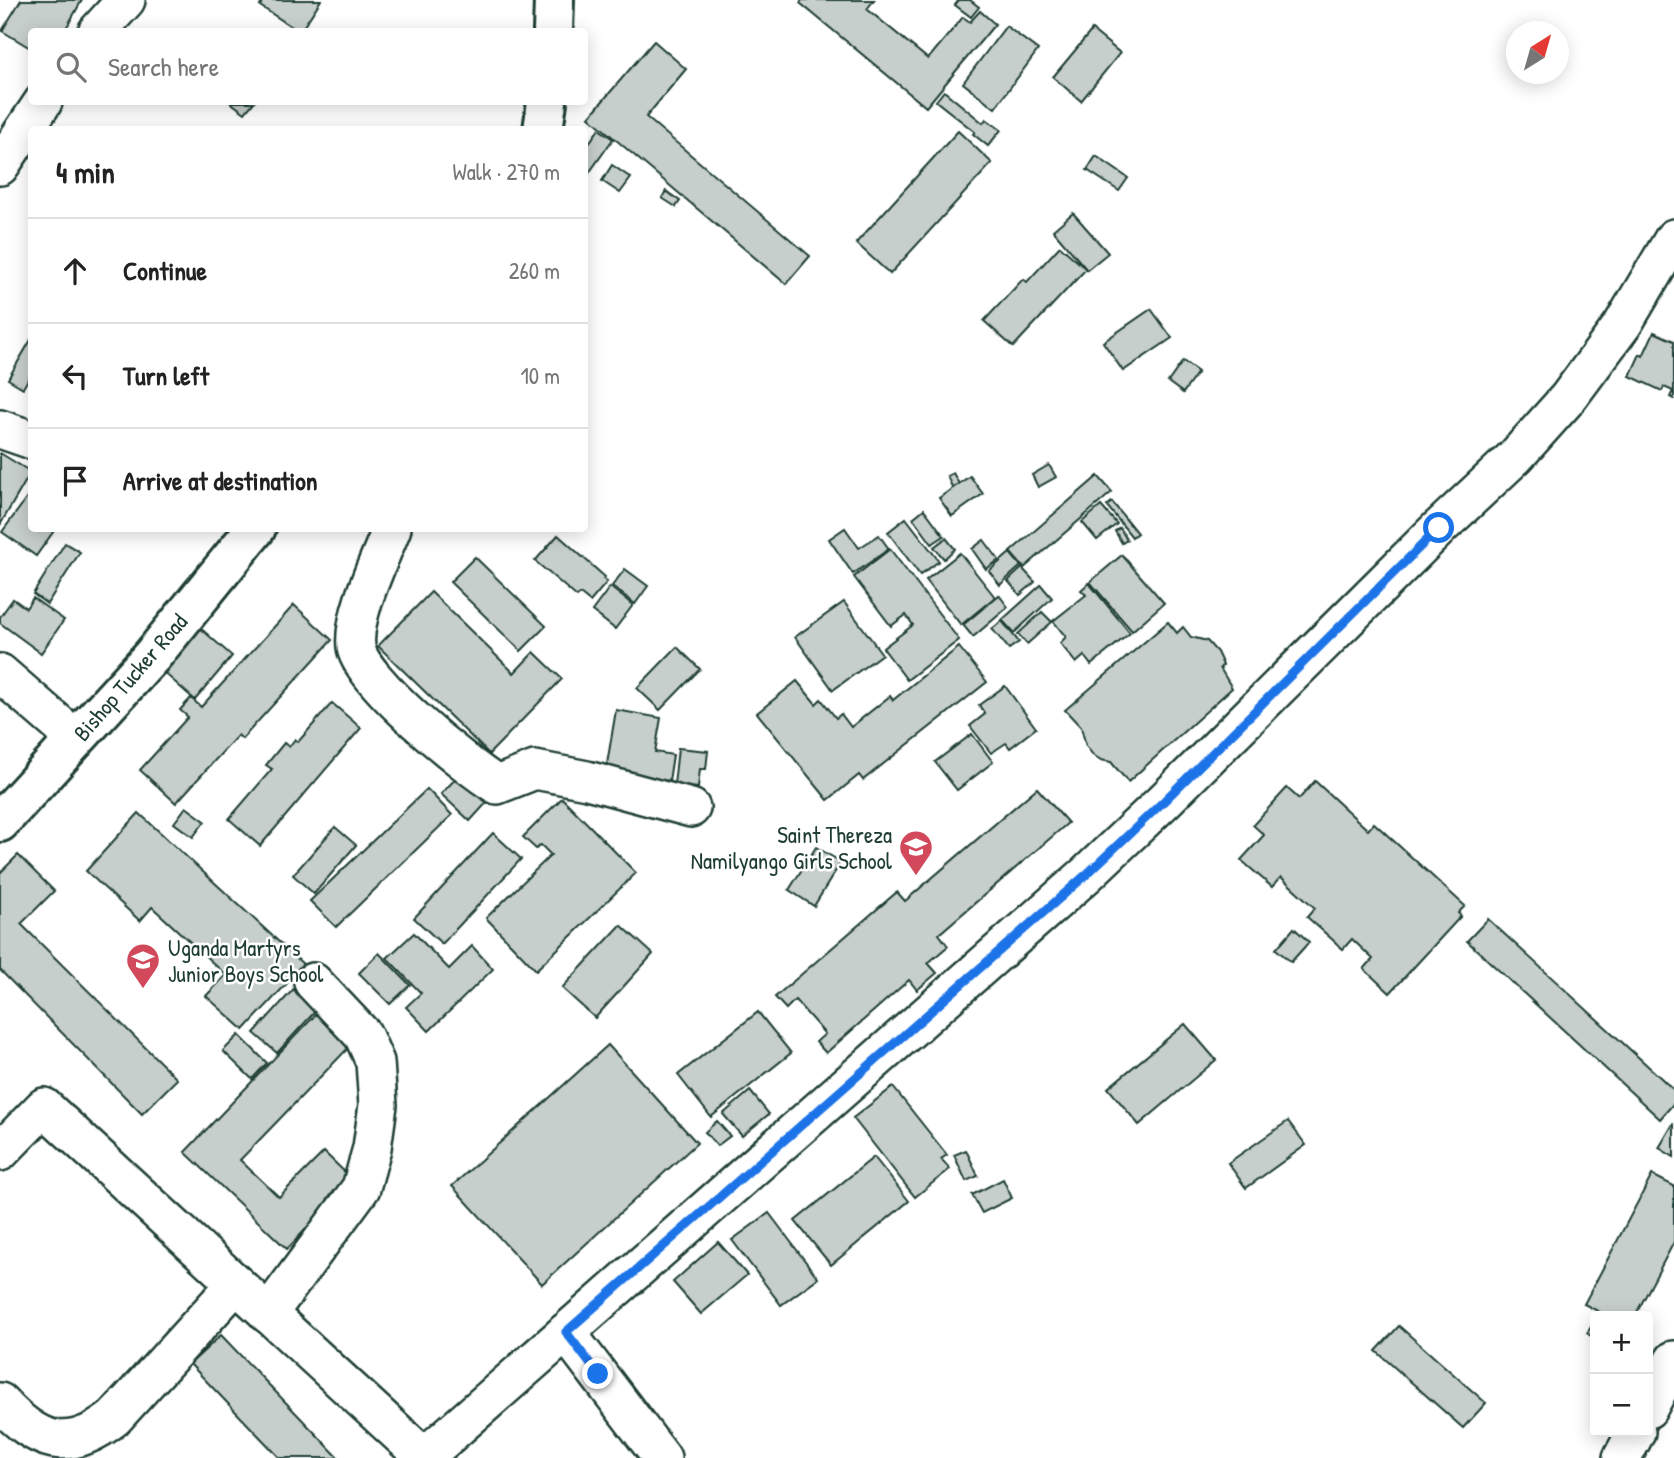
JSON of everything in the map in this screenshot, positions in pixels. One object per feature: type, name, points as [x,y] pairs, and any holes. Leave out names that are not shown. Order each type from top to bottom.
[{"type":"main road","points":[[554,0],[554,28]]},
{"type":"main road","points":[[544,126],[547,105]]},
{"type":"main road","name":"Bishop Tucker Road","points":[[0,822],[152,656],[253,532]]},
{"type":"street","points":[[101,28],[126,0]]},
{"type":"street","points":[[0,166],[41,105]]},
{"type":"street","points":[[0,1152],[44,1107],[424,1458],[1087,874],[1164,801],[1516,456],[1568,398],[1623,324],[1674,238]]},
{"type":"street","points":[[0,429],[28,439]]},
{"type":"street","points":[[390,532],[356,624],[356,649],[368,671],[382,688],[477,772],[497,785],[535,770],[587,780],[691,808]]},
{"type":"street","points":[[0,673],[76,739]]},
{"type":"street","points":[[268,1314],[361,1188],[372,1148],[378,1105],[375,1062],[363,1035],[313,982]]},
{"type":"street","points":[[0,1402],[19,1423],[37,1435],[57,1440],[98,1431],[114,1418],[236,1284]]},
{"type":"street","points":[[566,1332],[662,1458]]},
{"type":"street","points":[[1653,1400],[1674,1360]]},
{"type":"street","points":[[1622,1458],[1633,1437]]},
{"type":"building","points":[[21,0],[82,0],[66,28],[28,28],[28,47],[2,31]]},
{"type":"building","points":[[264,0],[321,0],[303,28],[294,28],[260,6]]},
{"type":"building","points":[[802,0],[874,0],[867,9],[928,59],[963,17],[970,22],[980,11],[995,24],[926,107],[800,3]]},
{"type":"building","points":[[959,0],[970,0],[979,7],[971,17],[955,5]]},
{"type":"building","points":[[1006,26],[1038,50],[995,108],[963,83]]},
{"type":"building","points":[[1092,30],[1120,53],[1081,101],[1053,77]]},
{"type":"building","points":[[654,41],[686,69],[646,117],[810,256],[786,284],[589,117]]},
{"type":"building","points":[[944,91],[983,123],[986,119],[1001,130],[988,146],[936,101]]},
{"type":"building","points":[[234,105],[252,105],[245,113]]},
{"type":"building","points":[[599,129],[613,139],[588,174],[588,144]]},
{"type":"building","points":[[958,131],[992,163],[890,274],[856,243]]},
{"type":"building","points":[[1096,156],[1128,178],[1119,191],[1087,170]]},
{"type":"building","points":[[612,165],[631,178],[620,193],[602,181]]},
{"type":"building","points":[[666,191],[680,201],[676,207],[662,198]]},
{"type":"building","points":[[1073,213],[1108,253],[1087,270],[1053,230]]},
{"type":"building","points":[[1060,246],[1086,269],[1013,347],[984,321],[1023,279],[1027,282]]},
{"type":"building","points":[[1151,309],[1172,338],[1123,371],[1103,342]]},
{"type":"building","points":[[1654,332],[1674,341],[1674,399],[1670,397],[1673,391],[1664,387],[1662,391],[1630,376]]},
{"type":"building","points":[[28,345],[28,380],[23,388],[8,379]]},
{"type":"building","points":[[1183,361],[1198,372],[1183,393],[1168,382]]},
{"type":"building","points":[[0,453],[28,470],[28,477],[0,525]]},
{"type":"building","points":[[1049,465],[1056,477],[1038,487],[1032,475]]},
{"type":"building","points":[[953,473],[959,484],[952,487],[947,476]]},
{"type":"building","points":[[970,476],[983,494],[952,516],[939,498]]},
{"type":"building","points":[[1098,476],[1112,492],[1024,568],[1010,552]]},
{"type":"building","points":[[28,496],[28,532],[53,532],[36,556],[2,532]]},
{"type":"building","points":[[1112,502],[1137,533],[1132,537],[1107,506]]},
{"type":"building","points":[[1101,506],[1117,524],[1097,540],[1082,522]]},
{"type":"building","points":[[924,509],[944,536],[932,544],[913,518]]},
{"type":"building","points":[[906,518],[939,561],[920,575],[888,532]]},
{"type":"building","points":[[845,528],[859,548],[879,535],[889,549],[853,574],[829,539]]},
{"type":"building","points":[[1120,528],[1127,540],[1122,543],[1115,531]]},
{"type":"building","points":[[558,535],[605,577],[603,579],[607,582],[590,602],[580,594],[577,597],[535,561]]},
{"type":"building","points":[[946,538],[955,549],[944,559],[934,547]]},
{"type":"building","points":[[984,540],[999,560],[986,569],[972,549]]},
{"type":"building","points":[[65,543],[80,552],[47,604],[33,594]]},
{"type":"building","points":[[890,549],[959,640],[907,680],[883,648],[913,625],[906,615],[891,626],[854,577]]},
{"type":"building","points":[[960,553],[995,597],[961,625],[926,580]]},
{"type":"building","points":[[1010,553],[1021,566],[1000,585],[989,571]]},
{"type":"building","points":[[1122,555],[1164,603],[1132,631],[1090,582]]},
{"type":"building","points":[[475,557],[546,626],[521,651],[450,582]]},
{"type":"building","points":[[1022,568],[1035,582],[1020,595],[1008,581]]},
{"type":"building","points":[[625,569],[648,586],[635,604],[612,586]]},
{"type":"building","points":[[1089,583],[1130,633],[1091,665],[1084,656],[1076,663],[1060,643],[1066,637],[1053,621],[1086,595],[1081,590]]},
{"type":"building","points":[[1041,585],[1052,598],[1014,633],[1002,620]]},
{"type":"building","points":[[610,587],[633,605],[615,629],[592,611]]},
{"type":"building","points":[[431,592],[514,673],[534,652],[562,679],[489,754],[378,646]]},
{"type":"building","points":[[999,595],[1008,607],[973,637],[963,625]]},
{"type":"building","points":[[33,598],[64,620],[41,653],[0,623],[0,617],[13,599],[26,608]]},
{"type":"building","points":[[844,602],[882,654],[833,690],[795,637]]},
{"type":"building","points":[[294,605],[332,640],[242,739],[238,735],[176,803],[140,770],[188,717],[180,710],[191,698],[201,707]]},
{"type":"building","points":[[1042,612],[1052,622],[1027,644],[1018,634]]},
{"type":"building","points":[[1002,621],[1019,642],[1009,649],[992,629]]},
{"type":"building","points":[[1168,622],[1177,633],[1183,627],[1191,637],[1207,641],[1217,652],[1223,665],[1220,668],[1232,688],[1128,782],[1111,762],[1093,755],[1086,746],[1081,727],[1065,710]]},
{"type":"building","points":[[198,626],[232,656],[195,700],[160,669]]},
{"type":"building","points":[[677,647],[700,669],[660,710],[637,688]]},
{"type":"building","points":[[959,647],[987,682],[863,780],[859,775],[828,800],[757,713],[797,681],[816,704],[821,699],[836,718],[841,714],[851,727],[890,696],[893,700]]},
{"type":"building","points":[[1005,686],[1036,728],[1010,748],[1006,743],[991,753],[970,726],[985,714],[979,705]]},
{"type":"building","points":[[332,703],[361,728],[260,846],[229,819],[272,769],[266,765],[284,743],[289,747],[295,739],[298,742]]},
{"type":"building","points":[[616,710],[661,718],[655,752],[673,755],[669,781],[606,770]]},
{"type":"building","points":[[972,734],[993,762],[957,790],[935,762]]},
{"type":"building","points":[[678,748],[708,751],[706,769],[700,769],[698,788],[674,785]]},
{"type":"building","points":[[462,772],[490,799],[470,821],[441,794]]},
{"type":"building","points":[[1315,781],[1368,830],[1374,823],[1465,906],[1458,913],[1461,916],[1390,993],[1364,969],[1373,959],[1352,939],[1343,949],[1307,917],[1315,908],[1281,877],[1272,887],[1241,860],[1264,835],[1253,825],[1287,788],[1299,799]]},
{"type":"building","points":[[1037,788],[1068,823],[939,934],[948,946],[928,963],[937,973],[917,990],[909,980],[826,1053],[816,1042],[825,1034],[795,1000],[786,1009],[775,997],[897,892],[905,901]]},
{"type":"building","points":[[427,789],[452,815],[336,927],[310,901]]},
{"type":"building","points":[[562,798],[636,873],[536,970],[486,918],[551,855],[541,845],[536,849],[523,837]]},
{"type":"building","points":[[186,807],[205,821],[193,837],[174,823]]},
{"type":"building","points":[[139,813],[304,965],[244,1030],[206,996],[226,975],[152,907],[140,921],[86,871]]},
{"type":"building","points":[[335,827],[356,845],[314,894],[293,875]]},
{"type":"building","points":[[493,833],[521,859],[442,944],[414,918]]},
{"type":"building","points":[[816,847],[841,862],[814,906],[789,890]]},
{"type":"building","points":[[18,855],[54,891],[21,924],[177,1079],[142,1114],[0,970],[0,873]]},
{"type":"building","points":[[1488,919],[1674,1090],[1674,1103],[1660,1119],[1467,941]]},
{"type":"building","points":[[621,925],[653,954],[595,1018],[562,988]]},
{"type":"building","points":[[1294,928],[1309,942],[1291,962],[1276,949]]},
{"type":"building","points":[[414,933],[449,969],[472,946],[493,969],[429,1031],[406,1007],[421,993],[387,958]]},
{"type":"building","points":[[379,953],[410,985],[390,1004],[359,973]]},
{"type":"building","points":[[300,982],[323,1003],[277,1053],[254,1033]]},
{"type":"building","points":[[321,1009],[354,1042],[240,1160],[279,1197],[324,1152],[353,1180],[287,1249],[185,1152]]},
{"type":"building","points":[[758,1012],[791,1053],[711,1117],[678,1075]]},
{"type":"building","points":[[1185,1024],[1216,1060],[1139,1125],[1108,1088]]},
{"type":"building","points":[[239,1035],[267,1063],[252,1079],[223,1051]]},
{"type":"building","points":[[608,1045],[697,1143],[542,1284],[452,1186]]},
{"type":"building","points":[[893,1087],[947,1155],[941,1159],[950,1169],[915,1197],[853,1118]]},
{"type":"building","points":[[750,1091],[769,1114],[742,1136],[723,1114]]},
{"type":"building","points":[[717,1121],[730,1136],[717,1146],[705,1132]]},
{"type":"building","points":[[1288,1121],[1306,1145],[1246,1188],[1228,1163]]},
{"type":"building","points":[[1674,1125],[1674,1157],[1659,1148]]},
{"type":"building","points":[[966,1150],[978,1176],[966,1181],[954,1155]]},
{"type":"building","points":[[874,1157],[909,1201],[831,1265],[795,1221]]},
{"type":"building","points":[[1652,1175],[1674,1186],[1674,1242],[1638,1311],[1597,1311],[1584,1304]]},
{"type":"building","points":[[1003,1179],[1012,1198],[982,1213],[972,1195]]},
{"type":"building","points":[[769,1213],[818,1278],[781,1305],[732,1240]]},
{"type":"building","points":[[718,1242],[747,1275],[701,1314],[673,1282]]},
{"type":"building","points":[[1399,1326],[1486,1403],[1463,1428],[1376,1351]]},
{"type":"building","points":[[221,1335],[339,1458],[280,1458],[190,1364]]},
{"type":"place","name":"Saint Thereza Namilyango Girls School","points":[[916,877]]},
{"type":"place","name":"Uganda Martyrs Junior Boys School","points":[[143,990]]},
{"type":"route","points":[[598,1374],[566,1332],[1087,874],[1439,528]]}]
